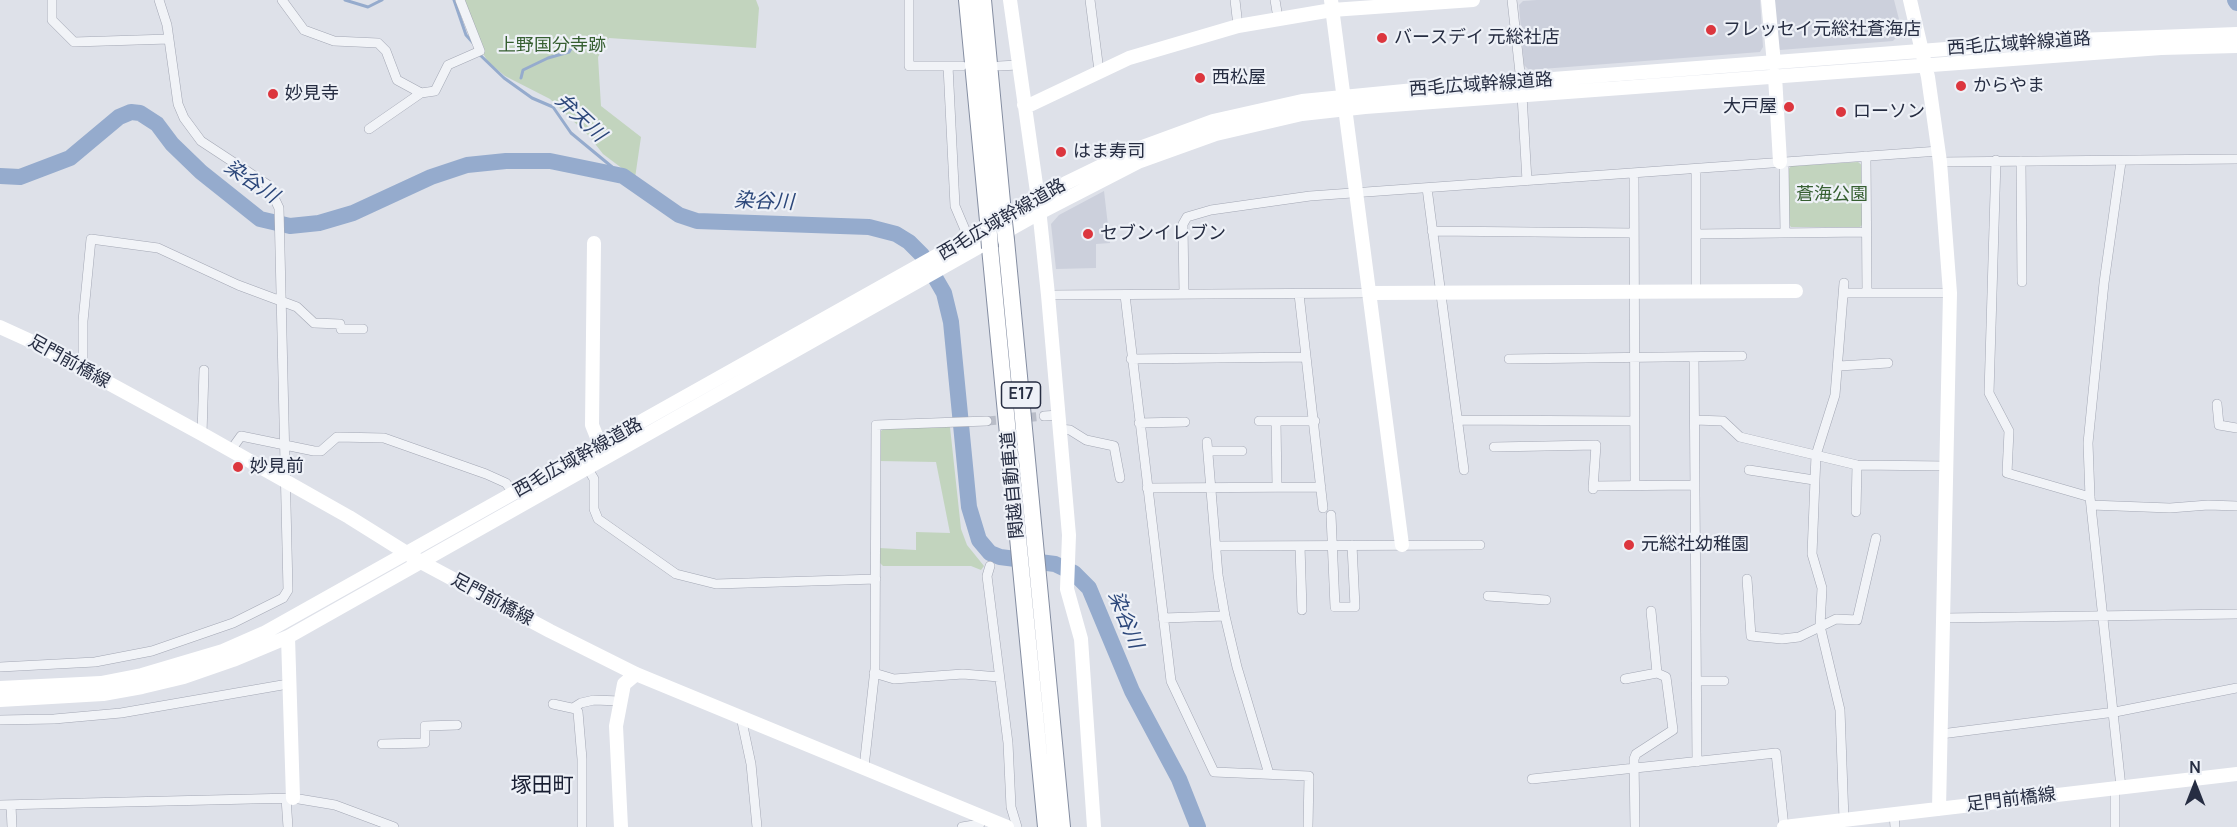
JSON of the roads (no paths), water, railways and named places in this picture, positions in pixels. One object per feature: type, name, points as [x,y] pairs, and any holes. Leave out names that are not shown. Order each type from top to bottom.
[{"type":"highway","name":"関越自動車道","points":[[967,0],[996,217],[1006,240],[1039,580],[1054,826]]},
{"type":"highway","name":"関越自動車道","points":[[983,0],[996,217],[990,248],[1022,576],[1054,826]]},
{"type":"main road","points":[[1010,0],[1038,199],[1048,295],[1068,557],[1067,584],[1081,639],[1094,827]]},
{"type":"main road","points":[[1024,105],[1032,104],[1099,70],[1158,48],[1239,26],[1331,5],[1473,0]]},
{"type":"main road","points":[[1768,0],[1782,162]]},
{"type":"main road","points":[[1910,0],[1925,58],[1939,157],[1950,293],[1940,809]]},
{"type":"main road","points":[[1331,5],[1402,545]]},
{"type":"main road","name":"西毛広域幹線道路","points":[[942,260],[969,239],[1038,199],[1134,150],[1214,121],[1270,106],[1925,58],[2162,48],[2235,40]]},
{"type":"main road","name":"西毛広域幹線道路","points":[[0,688],[101,683],[179,666],[264,633],[600,445],[942,260],[1109,176],[1174,147],[1245,126],[1345,102]]},
{"type":"main road","points":[[594,243],[592,425],[600,445]]},
{"type":"main road","name":"西毛広域幹線道路","points":[[0,700],[103,694],[141,687],[184,677],[288,637],[588,469],[919,273]]},
{"type":"main road","points":[[1370,293],[1796,291]]},
{"type":"main road","name":"足門前橋線","points":[[0,327],[83,369],[231,450],[406,554],[636,674],[1007,827]]},
{"type":"main road","points":[[288,637],[289,798]]},
{"type":"main road","points":[[621,827],[616,747],[620,700],[624,684],[636,674]]},
{"type":"main road","name":"足門前橋線","points":[[1784,827],[1844,819],[1894,820],[1940,809],[2237,774]]},
{"type":"street","points":[[52,0],[52,20],[74,42],[169,39]]},
{"type":"street","points":[[0,667],[95,662],[152,651],[208,634],[283,598],[288,590],[279,208],[268,185],[201,141],[184,118],[177,104],[164,10],[159,0]]},
{"type":"street","points":[[282,0],[304,30],[334,41],[378,43],[386,51],[397,80],[421,93]]},
{"type":"street","points":[[369,129],[421,93],[435,91],[448,65],[480,51],[464,18],[460,0]]},
{"type":"street","points":[[909,0],[909,66],[962,66]]},
{"type":"street","points":[[1090,0],[1099,70]]},
{"type":"street","points":[[1235,0],[1239,26]]},
{"type":"street","points":[[1275,0],[1278,18]]},
{"type":"street","points":[[1512,0],[1527,181]]},
{"type":"street","points":[[999,66],[1018,65]]},
{"type":"street","points":[[948,66],[955,206],[969,239]]},
{"type":"street","points":[[1866,156],[1867,293]]},
{"type":"street","points":[[1184,294],[1182,224],[1187,217],[1211,210],[1279,200],[1357,192],[1866,156],[2121,162],[2237,159]]},
{"type":"street","points":[[1996,160],[1989,393],[2009,431],[2007,473],[2091,501],[2170,508],[2208,504],[2237,506]]},
{"type":"street","points":[[2021,161],[2022,282]]},
{"type":"street","points":[[1782,162],[1785,233]]},
{"type":"street","points":[[2115,827],[2118,788],[2115,712],[2091,501],[2088,422],[2121,162]]},
{"type":"street","points":[[1696,169],[1696,293]]},
{"type":"street","points":[[1634,173],[1635,485]]},
{"type":"street","points":[[1427,188],[1464,470]]},
{"type":"street","points":[[1432,231],[1634,233]]},
{"type":"street","points":[[1697,234],[1866,232]]},
{"type":"street","points":[[83,369],[83,321],[91,239],[158,248],[297,307],[314,323],[340,324],[341,329],[363,329]]},
{"type":"street","points":[[1844,819],[1840,711],[1820,626],[1822,588],[1812,554],[1816,455],[1831,410],[1839,366],[1844,288],[1867,293],[1950,293]]},
{"type":"street","points":[[1048,295],[1370,293]]},
{"type":"street","points":[[1299,294],[1323,508]]},
{"type":"street","points":[[1125,295],[1172,681],[1214,772],[1309,776],[1308,827]]},
{"type":"street","points":[[1131,359],[1306,357]]},
{"type":"street","points":[[1694,357],[1697,762]]},
{"type":"street","points":[[1509,359],[1742,357]]},
{"type":"street","points":[[1839,366],[1888,363]]},
{"type":"street","points":[[202,434],[204,370]]},
{"type":"street","points":[[2217,404],[2219,425],[2237,428]]},
{"type":"street","points":[[1044,416],[1059,422],[1086,440],[1114,446],[1120,478]]},
{"type":"street","points":[[1457,420],[1634,421]]},
{"type":"street","points":[[1695,420],[1723,421],[1740,438],[1857,465],[1948,466]]},
{"type":"street","points":[[864,767],[874,673],[876,425],[987,421]]},
{"type":"street","points":[[1259,421],[1315,421]]},
{"type":"street","points":[[1276,421],[1277,487]]},
{"type":"street","points":[[1139,423],[1185,422]]},
{"type":"street","points":[[231,450],[241,436],[321,451],[337,437],[384,438],[486,474],[506,483],[514,494]]},
{"type":"street","points":[[1494,447],[1596,445],[1593,487],[1695,485]]},
{"type":"street","points":[[1242,451],[1207,447],[1225,616],[1237,667],[1269,774]]},
{"type":"street","points":[[1856,512],[1857,465]]},
{"type":"street","points":[[588,469],[594,479],[594,509],[598,519],[676,574],[716,584],[876,579]]},
{"type":"street","points":[[1749,470],[1814,480]]},
{"type":"street","points":[[1148,488],[1321,487]]},
{"type":"street","points":[[1331,515],[1335,607],[1355,607],[1352,545]]},
{"type":"street","points":[[1747,579],[1751,636],[1791,638],[1836,619],[1857,620],[1876,538]]},
{"type":"street","points":[[1216,546],[1480,545]]},
{"type":"street","points":[[1300,546],[1302,610]]},
{"type":"street","points":[[990,566],[987,576],[1008,743],[1011,807],[1017,827]]},
{"type":"street","points":[[1488,596],[1546,600]]},
{"type":"street","points":[[1651,611],[1657,673]]},
{"type":"street","points":[[1945,618],[2237,614]]},
{"type":"street","points":[[1163,618],[1225,616]]},
{"type":"street","points":[[874,673],[894,679],[963,674],[999,677]]},
{"type":"street","points":[[1625,679],[1657,673],[1666,677],[1673,730],[1636,754],[1635,827]]},
{"type":"street","points":[[1696,681],[1725,681]]},
{"type":"street","points":[[0,720],[54,719],[121,713],[288,684]]},
{"type":"street","points":[[1941,735],[2115,712],[2237,688]]},
{"type":"street","points":[[573,708],[580,703],[594,700],[620,700]]},
{"type":"street","points":[[553,704],[573,708],[578,712],[582,759],[582,827]]},
{"type":"street","points":[[741,717],[751,764],[757,827]]},
{"type":"street","points":[[382,744],[425,743],[425,726],[457,725]]},
{"type":"street","points":[[1532,779],[1610,769],[1635,770],[1776,753],[1784,827]]},
{"type":"street","points":[[288,827],[289,798]]},
{"type":"street","points":[[0,805],[289,798],[335,805],[394,827]]},
{"type":"street","points":[[11,805],[12,827]]},
{"type":"street","points":[[962,827],[980,824],[983,818]]},
{"type":"waterway","name":"弁天川","points":[[345,0],[368,7],[382,0]]},
{"type":"waterway","name":"弁天川","points":[[454,0],[466,35],[474,44]]},
{"type":"waterway","points":[[521,78],[523,70],[548,58],[569,52],[573,45]]},
{"type":"waterway","name":"弁天川","points":[[478,53],[504,78],[532,98],[553,107],[571,133],[623,176]]},
{"type":"waterway","name":"染谷川","points":[[0,176],[20,177],[70,158],[119,117],[131,112],[140,113],[157,124],[172,144],[201,172],[260,219],[290,226],[319,223],[353,213],[431,177],[467,165],[506,161],[550,161],[623,176],[679,215],[697,221],[869,227],[896,234],[909,242],[922,255],[944,293],[951,322],[969,507],[979,540],[990,553],[1000,557],[1055,564],[1074,573],[1089,588],[1132,691],[1179,779],[1198,827]]},
{"type":"tunnel","points":[[987,421],[1044,416]]},
{"type":"place","name":"フレッセイ元総社蒼海店","points":[[1711,30]]},
{"type":"place","name":"バースデイ 元総社店","points":[[1382,38]]},
{"type":"place","name":"西松屋","points":[[1200,78]]},
{"type":"place","name":"からやま","points":[[1961,86]]},
{"type":"place","name":"妙見寺","points":[[273,94]]},
{"type":"place","name":"大戸屋","points":[[1789,107]]},
{"type":"place","name":"ローソン","points":[[1841,112]]},
{"type":"place","name":"はま寿司","points":[[1061,152]]},
{"type":"place","name":"セブンイレブン","points":[[1088,234]]},
{"type":"place","name":"妙見前","points":[[238,467]]},
{"type":"place","name":"元総社幼稚園","points":[[1629,545]]},
{"type":"district","name":"塚田町","points":[[542,786]]},
{"type":"park label","name":"上野国分寺跡","points":[[552,46]]},
{"type":"park label","name":"蒼海公園","points":[[1832,195]]}]
